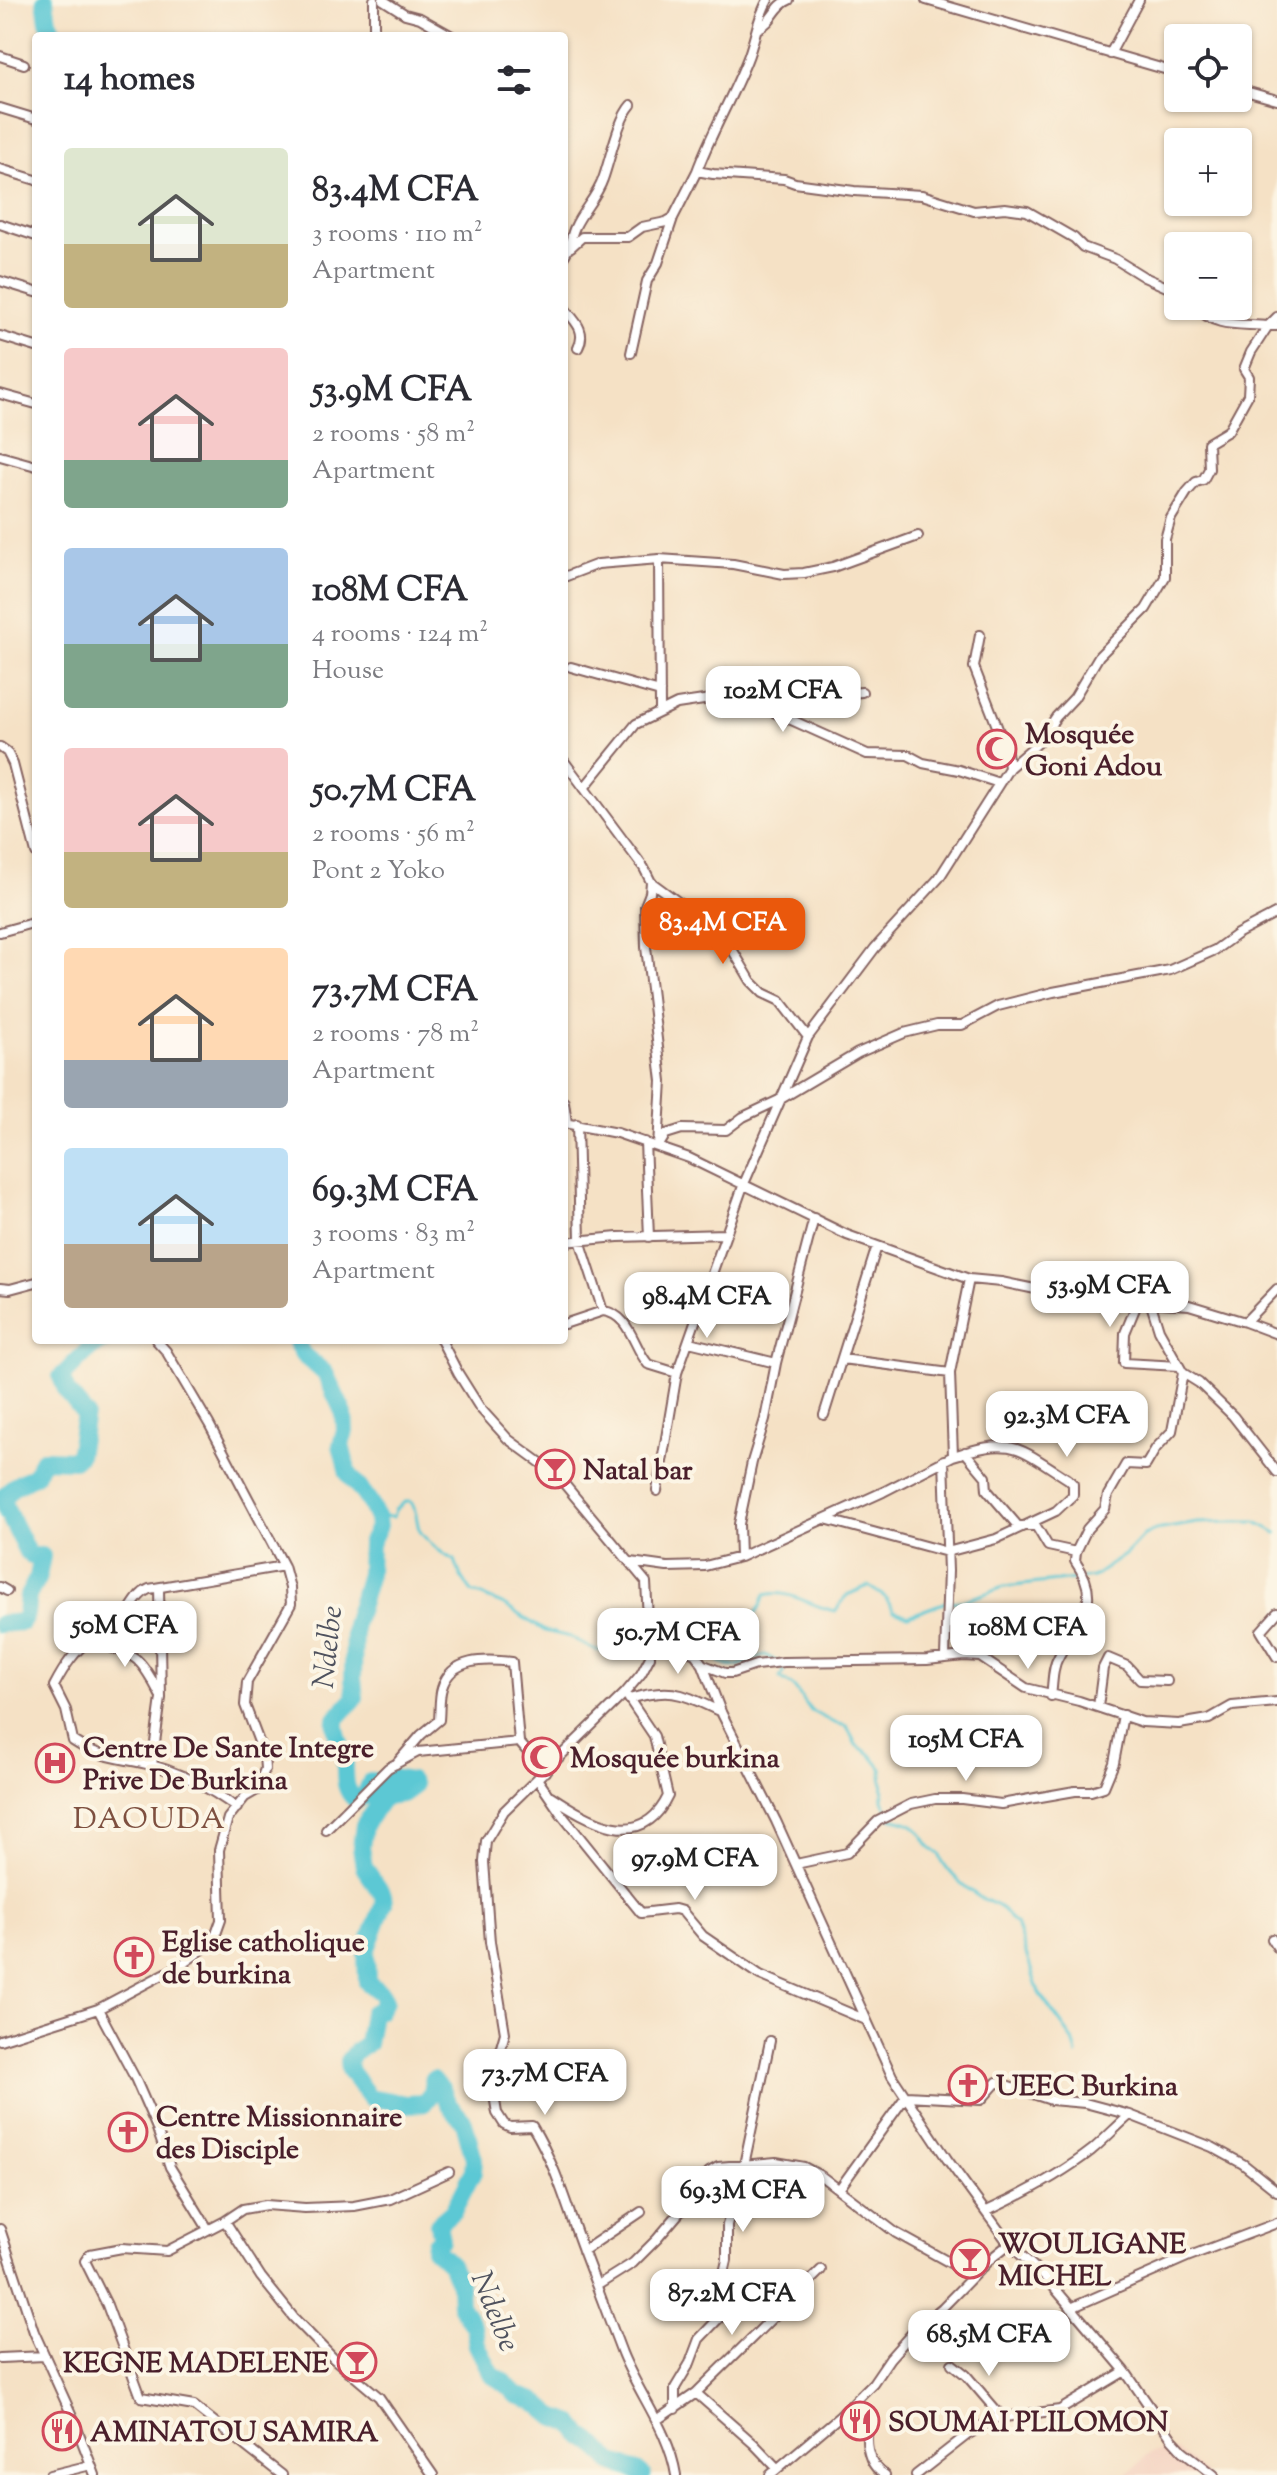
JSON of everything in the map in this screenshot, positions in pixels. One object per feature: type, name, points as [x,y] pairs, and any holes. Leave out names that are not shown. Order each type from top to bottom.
[{"type":"street","points":[[374,0],[374,32]]},
{"type":"street","points":[[383,0],[445,32]]},
{"type":"street","points":[[631,353],[647,281],[658,263],[673,218],[697,171],[759,28],[768,0]]},
{"type":"street","points":[[759,28],[768,24],[781,5],[789,0]]},
{"type":"street","points":[[926,0],[944,2],[1164,69]]},
{"type":"street","points":[[1110,54],[1139,0]]},
{"type":"street","points":[[0,56],[24,64]]},
{"type":"street","points":[[1252,93],[1277,100]]},
{"type":"street","points":[[570,247],[574,229],[602,183],[615,138],[631,105]]},
{"type":"street","points":[[0,108],[32,118]]},
{"type":"street","points":[[0,169],[32,179]]},
{"type":"street","points":[[697,171],[784,179],[854,191],[922,195],[974,211],[1005,208],[1027,211],[1074,238],[1083,247],[1108,256],[1164,286]]},
{"type":"street","points":[[568,250],[582,237],[628,237],[642,227],[673,218]]},
{"type":"street","points":[[0,224],[32,235]]},
{"type":"street","points":[[0,281],[32,291]]},
{"type":"street","points":[[568,313],[581,331],[582,340],[578,348]]},
{"type":"street","points":[[657,1491],[677,1373],[743,1186],[808,1037],[875,948],[939,878],[1009,768],[1039,742],[1074,698],[1099,656],[1146,609],[1165,577],[1166,529],[1181,499],[1196,482],[1203,480],[1209,469],[1208,443],[1228,431],[1248,395],[1249,377],[1244,369],[1251,352],[1277,317]]},
{"type":"street","points":[[1212,320],[1237,326],[1273,326]]},
{"type":"street","points":[[0,336],[32,346]]},
{"type":"street","points":[[0,394],[32,403]]},
{"type":"street","points":[[0,456],[32,465]]},
{"type":"street","points":[[568,575],[598,564],[659,559],[733,564],[784,574],[804,573],[833,567],[918,536]]},
{"type":"street","points":[[659,559],[660,710]]},
{"type":"street","points":[[980,635],[974,667],[1007,752],[1009,768]]},
{"type":"street","points":[[571,667],[660,692]]},
{"type":"street","points":[[739,702],[862,692]]},
{"type":"street","points":[[584,788],[636,724],[677,704],[717,698],[767,709],[867,754],[908,755],[923,763],[999,783]]},
{"type":"street","points":[[0,747],[7,752],[13,764],[32,838]]},
{"type":"street","points":[[568,766],[644,868],[651,882],[715,929],[729,944],[751,981],[763,993],[780,1001],[808,1037]]},
{"type":"street","points":[[651,882],[645,906],[646,947],[662,1081],[658,1147]]},
{"type":"street","points":[[658,1147],[666,1134],[682,1129],[726,1130],[743,1117],[779,1100],[858,1053],[904,1033],[937,1025],[962,1025],[998,1006],[1053,992],[1170,970],[1215,950],[1277,913]]},
{"type":"street","points":[[0,932],[32,923]]},
{"type":"street","points":[[568,1123],[645,1142],[689,1158],[743,1186],[877,1246],[969,1279],[1001,1282],[1069,1296],[1189,1305],[1277,1334]]},
{"type":"street","points":[[577,1124],[580,1240],[603,1311]]},
{"type":"street","points":[[645,1142],[649,1237]]},
{"type":"street","points":[[740,1557],[739,1524],[752,1462],[814,1218]]},
{"type":"street","points":[[568,1242],[725,1234]]},
{"type":"street","points":[[824,1415],[877,1246]]},
{"type":"street","points":[[945,1657],[948,1396],[969,1279]]},
{"type":"street","points":[[0,1288],[10,1289],[32,1283]]},
{"type":"street","points":[[1245,1322],[1277,1289]]},
{"type":"street","points":[[1139,1299],[1125,1333],[1124,1363],[1181,1370]]},
{"type":"street","points":[[1150,1301],[1159,1330],[1181,1370],[1233,1416],[1277,1472]]},
{"type":"street","points":[[568,1323],[603,1311],[615,1315],[630,1332],[648,1364],[677,1373]]},
{"type":"street","points":[[689,1342],[776,1363]]},
{"type":"street","points":[[0,2040],[98,2009],[181,1965],[203,1949],[216,1934],[221,1920],[219,1850],[228,1818],[245,1797],[257,1790],[265,1769],[264,1755],[245,1705],[247,1682],[291,1604],[290,1588],[284,1566],[209,1424],[160,1344]]},
{"type":"street","points":[[443,1344],[480,1408],[508,1439],[556,1474],[646,1582],[650,1657],[641,1674],[627,1696],[504,1811],[486,1841],[484,1862],[490,1942],[505,2033],[495,2068],[493,2089],[497,2113],[510,2127],[532,2126],[551,2162],[637,2388],[657,2420],[673,2456],[676,2475]]},
{"type":"street","points":[[842,1359],[950,1373]]},
{"type":"street","points":[[1051,1696],[1056,1661],[1087,1606],[1087,1579],[1075,1561],[1076,1552],[1087,1529],[1105,1509],[1108,1495],[1126,1464],[1146,1465],[1172,1431],[1181,1370]]},
{"type":"street","points":[[631,1562],[667,1567],[705,1566],[740,1557],[948,1458],[1001,1444],[1030,1453],[1073,1484],[1073,1495],[1056,1511],[1018,1526],[996,1539],[947,1552],[824,1519]]},
{"type":"street","points":[[965,1452],[986,1477],[987,1490],[1018,1526],[1036,1526],[1048,1546],[1076,1552]]},
{"type":"street","points":[[237,1808],[186,1777],[152,1765],[116,1760],[89,1751],[73,1741],[66,1710],[54,1686],[65,1666],[89,1640],[110,1630],[124,1618],[141,1593],[284,1566]]},
{"type":"street","points":[[152,1765],[161,1698],[159,1588]]},
{"type":"street","points":[[1277,1613],[1261,1631],[1277,1657]]},
{"type":"street","points":[[649,1634],[695,1654],[703,1665],[721,1712],[742,1749],[892,2076],[947,2159],[1009,2244],[1047,2279],[1125,2371],[1172,2439],[1214,2475]]},
{"type":"street","points":[[89,1640],[130,1653],[140,1660],[161,1698]]},
{"type":"street","points":[[703,1665],[732,1673],[783,1662],[980,1657],[1026,1688],[1142,1722],[1179,1724],[1209,1719],[1232,1706],[1277,1702]]},
{"type":"street","points":[[1098,1707],[1103,1668],[1108,1658],[1127,1666],[1140,1680],[1167,1681]]},
{"type":"street","points":[[396,1764],[439,1720],[441,1689],[449,1673],[468,1662],[489,1660],[512,1662],[519,1742],[545,1772]]},
{"type":"street","points":[[627,1696],[670,1691],[721,1712]]},
{"type":"street","points":[[547,1793],[604,1826],[639,1828],[665,1804],[668,1796],[654,1736],[627,1696]]},
{"type":"street","points":[[796,1864],[847,1853],[878,1821],[911,1804],[935,1799],[1001,1804],[1104,1787],[1114,1763],[1123,1715]]},
{"type":"street","points":[[326,1830],[388,1768],[418,1752],[519,1742]]},
{"type":"street","points":[[538,1780],[641,1913],[682,1911],[703,1936],[760,1975],[867,2020]]},
{"type":"street","points":[[98,2009],[135,2078],[170,2167],[208,2229]]},
{"type":"street","points":[[675,2409],[675,2388],[690,2363],[699,2339],[723,2314],[711,2299],[726,2287],[727,2225],[744,2165],[770,2041]]},
{"type":"street","points":[[906,2096],[981,2100],[997,2082],[1051,2100],[1085,2103],[1130,2115],[1212,2147],[1243,2164],[1277,2191]]},
{"type":"street","points":[[840,2188],[906,2096]]},
{"type":"street","points":[[987,2211],[1026,2193],[1062,2171],[1094,2148],[1130,2115]]},
{"type":"street","points":[[598,2285],[633,2263],[657,2239],[709,2172],[718,2167],[776,2162],[804,2167],[840,2188],[896,2233],[963,2270],[971,2278]]},
{"type":"street","points":[[282,2475],[194,2406],[141,2397],[107,2305],[85,2261],[90,2254],[122,2248],[167,2251],[243,2209],[266,2205],[305,2208],[354,2206],[390,2199],[449,2172]]},
{"type":"street","points":[[583,2251],[641,2212]]},
{"type":"street","points":[[225,2221],[261,2277],[286,2308],[334,2359],[379,2397],[433,2475]]},
{"type":"street","points":[[1071,2308],[1187,2257],[1277,2223]]},
{"type":"street","points":[[0,2229],[34,2332],[95,2475]]},
{"type":"street","points":[[696,2393],[754,2444],[773,2472],[856,2400],[914,2331],[1009,2244]]},
{"type":"street","points":[[657,2420],[696,2393],[821,2270]]},
{"type":"street","points":[[0,2358],[45,2356]]},
{"type":"street","points":[[952,2364],[966,2375],[1002,2417]]},
{"type":"street","points":[[916,2475],[967,2435],[1002,2417],[1060,2410],[1125,2371]]},
{"type":"street","points":[[856,2400],[870,2419],[866,2432],[869,2457],[879,2472],[885,2475]]},
{"type":"street","points":[[50,2475],[91,2465]]},
{"type":"shaded area","points":[[1178,2451],[1207,2475],[1126,2475],[1149,2453]]},
{"type":"waterway","name":"Ndelbe","points":[[45,0],[48,21],[54,32]]},
{"type":"waterway","points":[[0,1624],[22,1622],[42,1556],[31,1556],[27,1552],[5,1507],[4,1497],[13,1487],[35,1475],[43,1459],[74,1460],[78,1456],[85,1414],[67,1392],[61,1377],[97,1344]]},
{"type":"waterway","name":"Ndelbe","points":[[297,1344],[303,1355],[325,1373],[344,1414],[345,1431],[341,1445],[348,1473],[369,1501],[378,1527],[370,1544],[369,1574],[354,1625],[355,1698],[336,1719],[346,1786],[356,1800],[365,1795],[371,1781],[391,1778],[410,1781],[413,1786],[402,1794],[384,1796],[364,1825],[361,1847],[364,1867],[383,1895],[384,1903],[366,1951],[367,1982],[385,2000],[379,2010],[372,2013],[367,2044],[348,2061],[349,2070],[369,2097],[407,2104],[424,2103],[431,2094],[433,2080],[442,2089],[448,2104],[464,2122],[474,2159],[473,2172],[453,2211],[438,2224],[441,2239],[435,2243],[434,2249],[450,2264],[459,2283],[460,2305],[474,2328],[477,2345],[492,2375],[516,2395],[535,2401],[554,2417],[573,2424],[612,2462],[642,2475]]},
{"type":"waterway","points":[[376,1516],[393,1517],[395,1510],[405,1502],[411,1502],[421,1533],[455,1560],[461,1577],[472,1592],[502,1604],[545,1631],[570,1637],[594,1650],[611,1653],[617,1620],[624,1612],[656,1618],[682,1637],[693,1633],[705,1635]]},
{"type":"waterway","points":[[705,1635],[721,1621],[738,1621],[754,1616],[765,1595],[792,1596],[836,1611],[847,1595],[868,1586],[885,1597],[894,1611],[908,1616],[946,1602],[963,1601],[1004,1587],[1093,1577],[1126,1554],[1144,1535],[1156,1530],[1197,1523],[1256,1522],[1277,1533]]},
{"type":"waterway","points":[[705,1635],[715,1656],[729,1666],[742,1665],[765,1655],[776,1661]]},
{"type":"waterway","points":[[782,1666],[780,1678],[794,1687],[811,1711],[847,1726],[856,1745],[870,1754],[882,1769],[883,1800],[891,1818],[915,1827],[956,1878],[979,1897],[1000,1908],[1016,1924],[1039,1993],[1073,2040],[1077,2055]]},
{"type":"place","name":"Mosquée Goni Adou","points":[[997,749]]},
{"type":"place","name":"Natal bar","points":[[555,1469]]},
{"type":"place","name":"Mosquée burkina","points":[[542,1757]]},
{"type":"place","name":"Centre De Sante Integre Prive De Burkina","points":[[55,1763]]},
{"type":"place","name":"Eglise catholique de burkina","points":[[134,1957]]},
{"type":"place","name":"UEEC Burkina","points":[[968,2085]]},
{"type":"place","name":"Centre Missionnaire des Disciple","points":[[128,2132]]},
{"type":"place","name":"WOULIGANE MICHEL","points":[[970,2259]]},
{"type":"place","name":"KEGNE MADELENE","points":[[357,2362]]},
{"type":"place","name":"SOUMAI PLILOMON","points":[[860,2421]]},
{"type":"place","name":"AMINATOU SAMIRA","points":[[62,2431]]},
{"type":"district","name":"DAOUDA","points":[[150,1818]]}]
